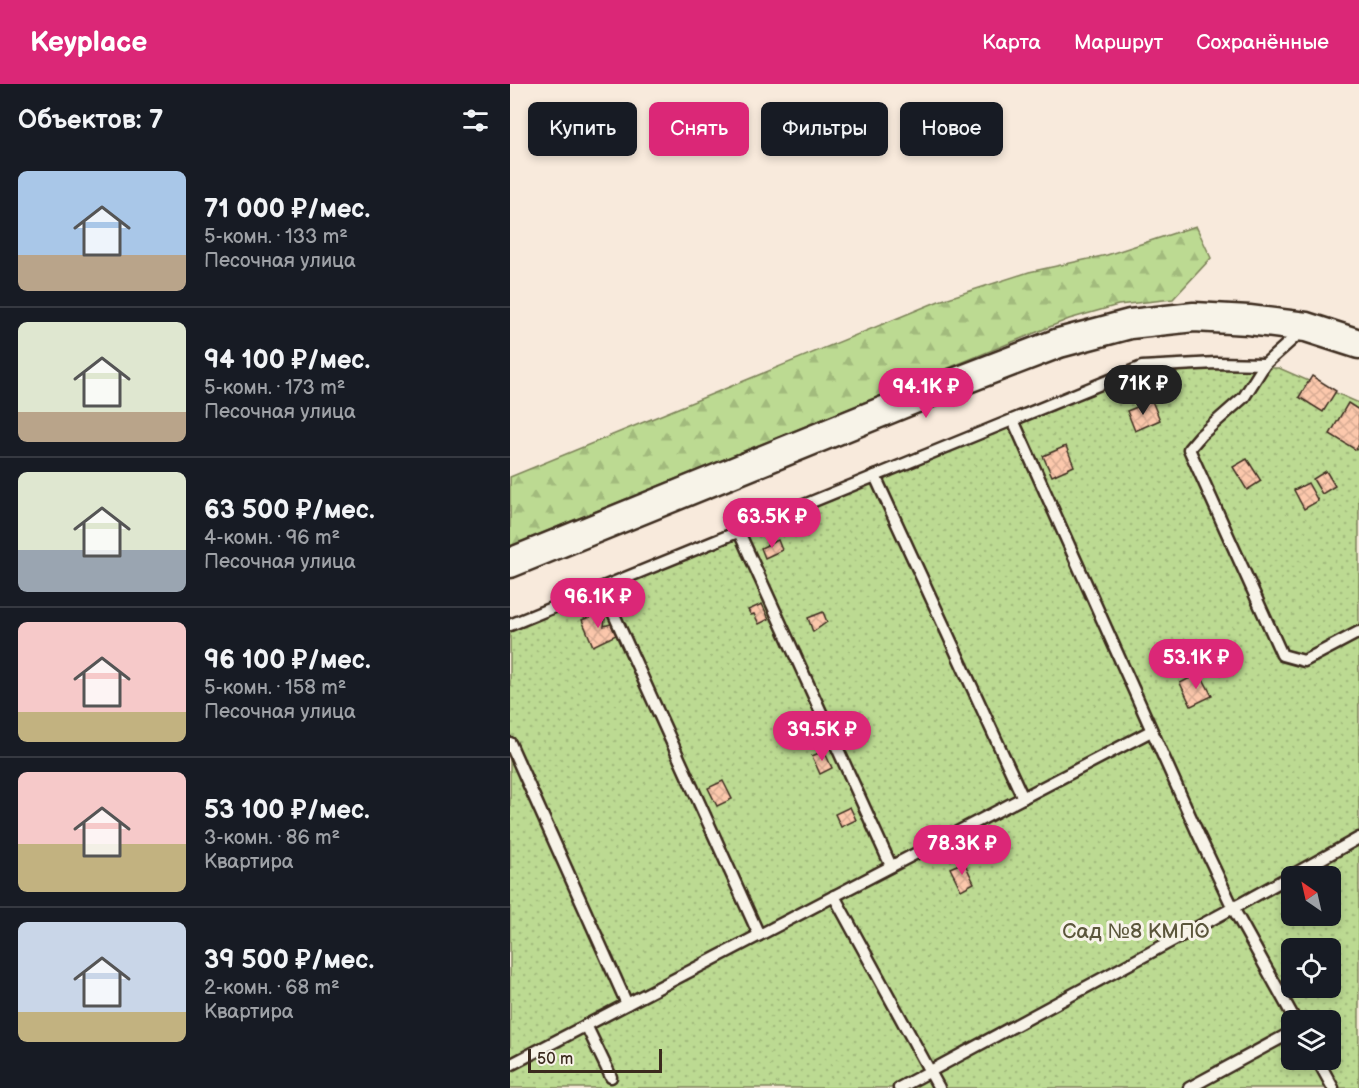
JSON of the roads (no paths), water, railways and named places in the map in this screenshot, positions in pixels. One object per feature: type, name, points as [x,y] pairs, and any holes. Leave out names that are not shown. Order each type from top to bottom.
[{"type":"main road","points":[[510,563],[926,394],[1059,343],[1130,324],[1194,318],[1249,320],[1306,327],[1359,344]]},
{"type":"lane","points":[[1306,327],[1265,364],[1244,397],[1201,435],[1189,449],[1282,655],[1304,661],[1359,632]]},
{"type":"lane","points":[[510,625],[1142,367],[1216,363],[1265,364]]},
{"type":"lane","points":[[1013,420],[1233,908],[1289,1010]]},
{"type":"lane","points":[[875,476],[1023,798]]},
{"type":"lane","points":[[739,532],[891,866]]},
{"type":"lane","points":[[602,588],[759,935]]},
{"type":"lane","points":[[510,1065],[1152,731]]},
{"type":"lane","points":[[510,743],[627,1004]]},
{"type":"lane","points":[[899,1088],[1359,838]]},
{"type":"lane","points":[[834,896],[939,1088]]},
{"type":"lane","points":[[586,1025],[611,1077]]},
{"type":"lane","points":[[1188,1088],[1281,1038]]},
{"type":"lane","points":[[1323,1070],[1333,1088]]},
{"type":"park label","name":"Сад №8 КМПО","points":[[1136,931]]}]
